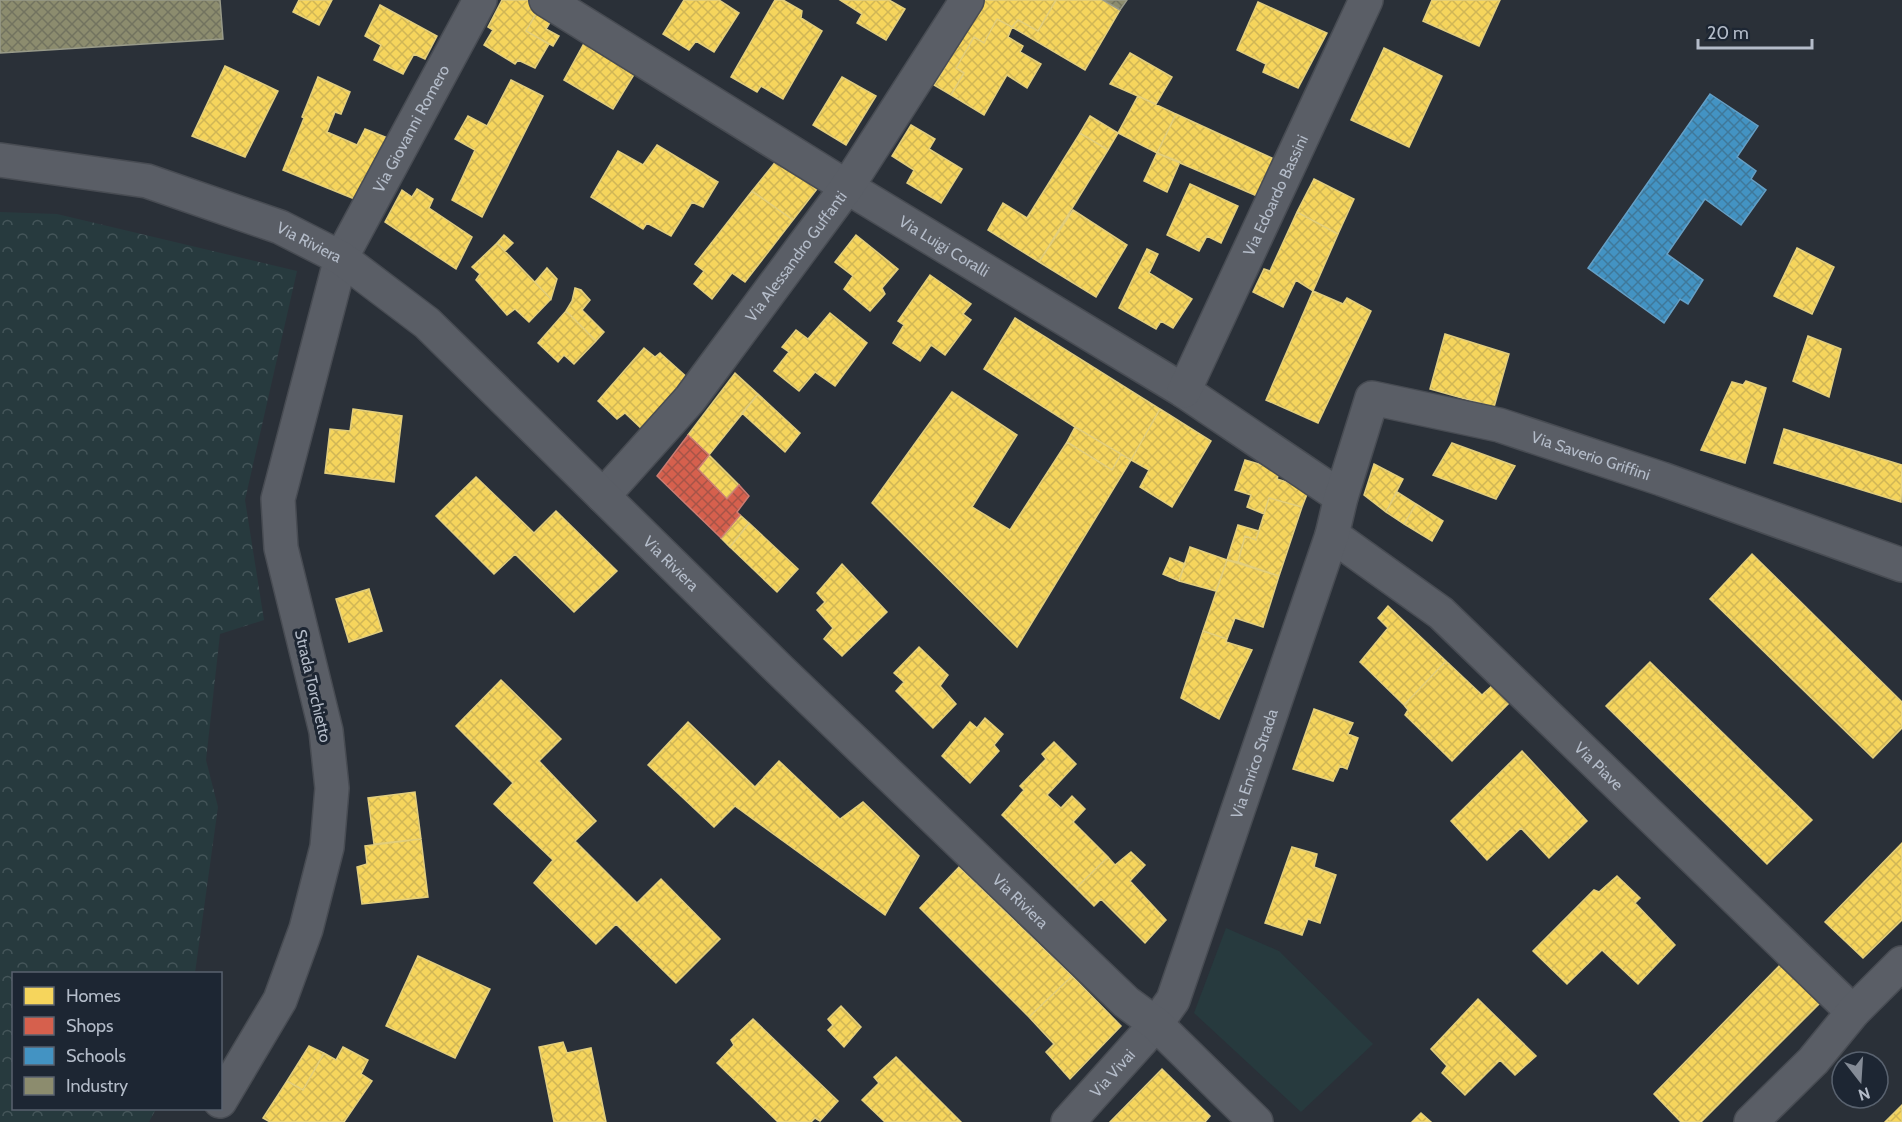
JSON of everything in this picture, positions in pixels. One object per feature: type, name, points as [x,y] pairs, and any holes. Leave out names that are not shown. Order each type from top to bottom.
[{"type":"street","name":"Via Giovanni Romero","points":[[341,258],[480,0]]},
{"type":"street","name":"Via Luigi Coralli","points":[[546,0],[847,187],[1184,390],[1341,497]]},
{"type":"street","name":"Via Alessandro Guffanti","points":[[603,496],[690,399],[847,187],[967,0]]},
{"type":"street","name":"Via Edoardo Bassini","points":[[1184,390],[1366,0]]},
{"type":"street","name":"Via Riviera","points":[[0,160],[147,181],[280,227],[341,258],[427,323],[801,691],[1126,1002],[1156,1024],[1256,1122]]},
{"type":"street","name":"Strada Torchietto","points":[[222,1098],[280,1000],[306,929],[327,847],[332,788],[326,731],[281,548],[278,499],[341,258]]},
{"type":"street","name":"Via Saverio Griffini","points":[[1341,497],[1372,398],[1499,425],[1662,479],[1902,565]]},
{"type":"street","name":"Via Enrico Strada","points":[[1156,1024],[1173,1000],[1332,535],[1341,497]]},
{"type":"street","name":"Via Piave","points":[[1332,535],[1441,613],[1853,1012]]},
{"type":"street","points":[[1751,1122],[1813,1061],[1853,1012],[1902,963]]},
{"type":"street","name":"Via Vivai","points":[[1068,1122],[1156,1024]]},
{"type":"green space","points":[[0,212],[57,214],[297,271],[245,500],[264,620],[220,634],[206,760],[218,807],[195,972],[12,972],[12,1110],[155,1110],[149,1122],[0,1122]]},
{"type":"green space","points":[[1226,928],[1279,951],[1373,1044],[1301,1112],[1194,1013]]},
{"type":"building: Homes","points":[[299,0],[332,0],[319,25],[293,12]]},
{"type":"building: Homes","points":[[502,0],[529,0],[540,7],[526,31],[549,44],[535,68],[518,60],[515,64],[484,45],[493,30],[488,27]]},
{"type":"building: Homes","points":[[684,0],[719,0],[739,13],[714,52],[696,41],[689,50],[663,34]]},
{"type":"building: Homes","points":[[775,0],[783,0],[802,11],[801,18],[822,31],[783,99],[761,86],[757,92],[731,77]]},
{"type":"building: Homes","points":[[840,0],[889,0],[905,9],[886,40],[857,23],[862,14]]},
{"type":"building: Homes","points":[[985,0],[1056,0],[1038,31],[1018,20],[1012,27],[997,19],[984,43],[974,37],[956,68],[964,73],[951,95],[934,85]]},
{"type":"building: Homes","points":[[1056,0],[1103,0],[1120,10],[1085,70],[1012,27],[1018,20],[1038,31]]},
{"type":"building: Homes","points":[[1432,0],[1500,0],[1479,46],[1423,21]]},
{"type":"building: Homes","points":[[1258,2],[1327,33],[1298,88],[1263,72],[1266,64],[1237,50]]},
{"type":"building: Homes","points":[[380,5],[437,36],[425,59],[414,54],[403,74],[374,60],[381,45],[365,36]]},
{"type":"building: Homes","points":[[540,7],[554,16],[546,29],[559,36],[553,46],[526,31]]},
{"type":"building: Homes","points":[[997,19],[1012,27],[1008,37],[1023,46],[1020,52],[1041,64],[1027,88],[1007,75],[984,115],[951,95],[964,73],[956,68],[974,37],[984,43]]},
{"type":"building: Homes","points":[[588,36],[638,68],[613,109],[564,80]]},
{"type":"building: Homes","points":[[1384,48],[1442,76],[1409,147],[1351,120]]},
{"type":"building: Homes","points":[[1130,53],[1172,77],[1156,104],[1110,84]]},
{"type":"building: Homes","points":[[225,66],[278,91],[245,157],[192,136]]},
{"type":"building: Homes","points":[[318,77],[350,92],[341,114],[335,112],[327,132],[357,145],[365,129],[395,141],[362,202],[283,170]]},
{"type":"building: Homes","points":[[842,77],[876,96],[846,145],[813,125]]},
{"type":"building: Homes","points":[[511,80],[543,96],[482,217],[452,200],[475,150],[455,139],[468,116],[487,126]]},
{"type":"building: Homes","points":[[1138,96],[1176,114],[1157,153],[1118,133]]},
{"type":"building: Homes","points":[[1176,114],[1274,159],[1257,196],[1157,153]]},
{"type":"building: Homes","points":[[1090,116],[1118,133],[1108,150],[1080,133]]},
{"type":"building: Homes","points":[[911,125],[935,139],[929,149],[962,169],[941,203],[907,183],[914,170],[892,156]]},
{"type":"building: Homes","points":[[1080,133],[1108,150],[1039,262],[988,230],[1003,203],[1027,218]]},
{"type":"building: Homes","points":[[657,145],[718,182],[703,207],[692,202],[671,236],[647,223],[643,229],[591,197],[618,151],[643,165]]},
{"type":"building: Homes","points":[[1157,153],[1180,162],[1167,192],[1144,181]]},
{"type":"building: Homes","points":[[777,160],[817,189],[793,220],[752,191]]},
{"type":"building: Homes","points":[[1314,179],[1354,199],[1338,234],[1297,212]]},
{"type":"building: Homes","points":[[1190,184],[1238,206],[1221,243],[1207,236],[1199,251],[1167,235]]},
{"type":"building: Homes","points":[[417,189],[433,199],[429,208],[472,237],[456,269],[385,222],[402,190],[412,197]]},
{"type":"building: Homes","points":[[752,191],[793,220],[745,282],[732,273],[712,299],[694,284],[704,271],[695,264]]},
{"type":"building: Homes","points":[[1073,210],[1127,245],[1096,297],[1039,262]]},
{"type":"building: Homes","points":[[1297,212],[1338,234],[1313,291],[1296,280],[1283,307],[1253,292],[1264,269],[1270,271]]},
{"type":"building: Homes","points":[[504,235],[513,243],[505,251],[497,243]]},
{"type":"building: Homes","points":[[856,235],[898,269],[882,288],[885,294],[870,311],[844,289],[853,276],[835,262]]},
{"type":"building: Homes","points":[[497,243],[551,299],[529,322],[515,309],[507,315],[476,280],[480,274],[472,267]]},
{"type":"building: Homes","points":[[1797,248],[1834,267],[1812,314],[1774,296]]},
{"type":"building: Homes","points":[[1147,249],[1158,254],[1149,273],[1192,299],[1173,328],[1161,321],[1156,329],[1119,308]]},
{"type":"building: Homes","points":[[547,268],[557,279],[551,299],[535,282]]},
{"type":"building: Homes","points":[[930,275],[971,304],[963,314],[971,320],[945,355],[931,345],[920,361],[893,343],[904,325],[898,321]]},
{"type":"building: Homes","points":[[575,288],[581,290],[590,300],[582,310],[604,332],[596,341],[566,311],[572,301]]},
{"type":"building: Homes","points":[[1313,291],[1343,304],[1347,298],[1371,311],[1318,423],[1266,400]]},
{"type":"building: Homes","points":[[566,311],[596,341],[574,364],[564,355],[558,362],[538,343]]},
{"type":"building: Homes","points":[[830,313],[867,343],[835,386],[815,372],[799,391],[774,371],[789,352],[782,347],[796,330],[808,339]]},
{"type":"building: Homes","points":[[1015,318],[1160,409],[1131,460],[984,369]]},
{"type":"building: Homes","points":[[1445,334],[1509,354],[1494,407],[1430,389]]},
{"type":"building: Homes","points":[[1808,336],[1841,349],[1829,397],[1793,381]]},
{"type":"building: Homes","points":[[644,348],[655,357],[660,353],[689,379],[646,433],[625,413],[617,419],[598,401]]},
{"type":"building: Homes","points":[[735,373],[758,394],[709,455],[688,435]]},
{"type":"building: Homes","points":[[1746,381],[1766,388],[1745,463],[1701,450],[1732,382],[1743,385]]},
{"type":"building: Homes","points":[[952,392],[1017,435],[972,507],[1010,530],[1067,442],[1112,470],[1121,454],[1131,460],[1017,647],[872,503]]},
{"type":"building: Homes","points":[[758,394],[800,433],[785,452],[742,413]]},
{"type":"building: Homes","points":[[353,409],[402,416],[394,482],[325,473],[330,429],[350,431]]},
{"type":"building: Homes","points":[[1160,409],[1211,441],[1172,507],[1140,487],[1149,470],[1131,460]]},
{"type":"building: Homes","points":[[1075,427],[1121,454],[1112,470],[1067,442]]},
{"type":"building: Homes","points":[[1784,429],[1902,465],[1901,502],[1774,463]]},
{"type":"building: Homes","points":[[1452,443],[1515,466],[1496,499],[1433,475]]},
{"type":"building: Homes","points":[[709,455],[739,485],[727,499],[698,469]]},
{"type":"building: Homes","points":[[1245,460],[1280,470],[1277,479],[1309,489],[1302,507],[1269,498],[1264,514],[1247,507],[1251,495],[1235,490]]},
{"type":"building: Homes","points":[[1374,464],[1403,479],[1386,512],[1364,495]]},
{"type":"building: Homes","points":[[476,477],[534,533],[556,511],[617,571],[574,612],[515,554],[494,574],[436,516]]},
{"type":"building: Homes","points":[[1397,492],[1416,504],[1404,524],[1386,512]]},
{"type":"building: Homes","points":[[1269,498],[1302,507],[1279,576],[1238,562],[1245,536],[1256,540]]},
{"type":"building: Homes","points":[[1416,504],[1443,521],[1432,541],[1404,524]]},
{"type":"building: Homes","points":[[740,515],[749,523],[730,547],[721,538]]},
{"type":"building: Homes","points":[[749,523],[798,569],[777,592],[730,547]]},
{"type":"building: Homes","points":[[1238,525],[1259,531],[1256,540],[1245,536],[1238,562],[1227,560]]},
{"type":"building: Homes","points":[[1190,547],[1227,560],[1216,591],[1179,581]]},
{"type":"building: Homes","points":[[1752,554],[1902,702],[1902,728],[1873,758],[1710,599]]},
{"type":"building: Homes","points":[[1170,558],[1185,564],[1179,581],[1163,574]]},
{"type":"building: Homes","points":[[1227,560],[1279,576],[1263,627],[1235,618],[1227,639],[1203,631]]},
{"type":"building: Homes","points":[[842,564],[887,612],[842,656],[824,639],[833,628],[817,610],[825,602],[817,593]]},
{"type":"building: Homes","points":[[369,589],[382,631],[349,642],[336,599]]},
{"type":"building: Homes","points":[[1388,606],[1446,661],[1404,705],[1360,662],[1388,628],[1378,618]]},
{"type":"building: Homes","points":[[1203,631],[1227,639],[1226,642],[1252,650],[1219,719],[1181,698]]},
{"type":"building: Homes","points":[[919,647],[948,675],[940,686],[956,704],[933,728],[896,691],[904,682],[894,673]]},
{"type":"building: Homes","points":[[1446,661],[1482,695],[1494,684],[1511,701],[1452,761],[1405,715],[1408,710],[1404,705]]},
{"type":"building: Homes","points":[[1650,662],[1812,820],[1767,864],[1606,706]]},
{"type":"building: Homes","points":[[501,680],[561,739],[539,761],[596,821],[575,841],[637,903],[661,879],[720,939],[676,983],[616,924],[596,944],[534,883],[553,860],[494,804],[513,783],[456,726]]},
{"type":"building: Homes","points":[[1314,709],[1353,723],[1348,734],[1358,738],[1347,769],[1340,766],[1333,781],[1293,769]]},
{"type":"building: Homes","points":[[985,718],[1003,734],[994,745],[999,751],[970,783],[942,756],[970,722],[977,728]]},
{"type":"building: Homes","points":[[688,722],[755,787],[779,761],[840,819],[863,802],[919,856],[885,915],[735,806],[714,827],[648,765]]},
{"type":"building: Homes","points":[[1054,742],[1076,764],[1047,795],[1061,808],[1072,796],[1085,809],[1073,822],[1108,857],[1076,888],[1002,815],[1024,790],[1020,786],[1046,759],[1042,754]]},
{"type":"building: Homes","points":[[1522,751],[1587,821],[1549,858],[1521,828],[1487,860],[1451,821]]},
{"type":"building: Homes","points":[[415,792],[421,839],[374,844],[368,798]]},
{"type":"building: Homes","points":[[421,839],[428,897],[362,904],[357,867],[367,864],[365,846]]},
{"type":"building: Homes","points":[[1902,843],[1902,920],[1863,958],[1825,922]]},
{"type":"building: Homes","points":[[1292,847],[1317,854],[1314,867],[1336,875],[1320,923],[1308,919],[1302,935],[1265,923]]},
{"type":"building: Homes","points":[[1131,852],[1145,865],[1130,881],[1166,920],[1145,943],[1101,899],[1094,906],[1076,888],[1108,857],[1115,865]]},
{"type":"building: Homes","points":[[959,867],[1072,976],[1029,1017],[920,908]]},
{"type":"building: Homes","points":[[1617,876],[1640,898],[1635,903],[1675,945],[1638,984],[1602,950],[1567,984],[1533,951],[1594,890],[1599,892]]},
{"type":"building: Homes","points":[[418,956],[490,989],[455,1058],[386,1026]]},
{"type":"building: Homes","points":[[1781,964],[1820,1003],[1701,1122],[1681,1122],[1654,1094]]},
{"type":"building: Homes","points":[[1072,976],[1121,1026],[1070,1079],[1046,1052],[1054,1044],[1029,1017]]},
{"type":"building: Homes","points":[[1478,999],[1536,1056],[1515,1075],[1500,1060],[1465,1095],[1442,1073],[1447,1066],[1431,1049]]},
{"type":"building: Homes","points":[[841,1006],[861,1027],[844,1047],[828,1030],[833,1025],[828,1019]]},
{"type":"building: Homes","points":[[753,1019],[838,1101],[820,1121],[815,1118],[811,1122],[778,1122],[717,1063],[734,1045],[731,1040]]},
{"type":"building: Homes","points":[[563,1042],[567,1053],[591,1048],[606,1122],[554,1122],[539,1047]]},
{"type":"building: Homes","points":[[309,1046],[324,1053],[303,1090],[287,1081]]},
{"type":"building: Homes","points":[[343,1047],[368,1060],[361,1074],[372,1081],[344,1122],[270,1122],[263,1118],[287,1081],[303,1090],[324,1053],[336,1060]]},
{"type":"building: Homes","points":[[896,1057],[961,1122],[885,1122],[862,1100],[879,1083],[874,1077]]},
{"type":"building: Homes","points":[[1162,1069],[1210,1116],[1205,1122],[1110,1122]]},
{"type":"building: Homes","points":[[1902,1105],[1902,1122],[1885,1122]]},
{"type":"building: Homes","points":[[1421,1113],[1431,1122],[1412,1122]]},
{"type":"building: Shops","points":[[688,435],[709,455],[698,469],[727,499],[739,485],[749,496],[737,512],[740,515],[721,538],[657,476]]},
{"type":"building: Schools","points":[[1710,94],[1758,126],[1737,157],[1756,171],[1751,179],[1766,190],[1741,225],[1705,199],[1667,254],[1703,280],[1688,304],[1680,299],[1664,323],[1588,268]]},
{"type":"building: Industry","points":[[0,0],[220,0],[223,39],[0,53]]},
{"type":"building: Industry","points":[[1103,0],[1127,0],[1120,10]]}]
